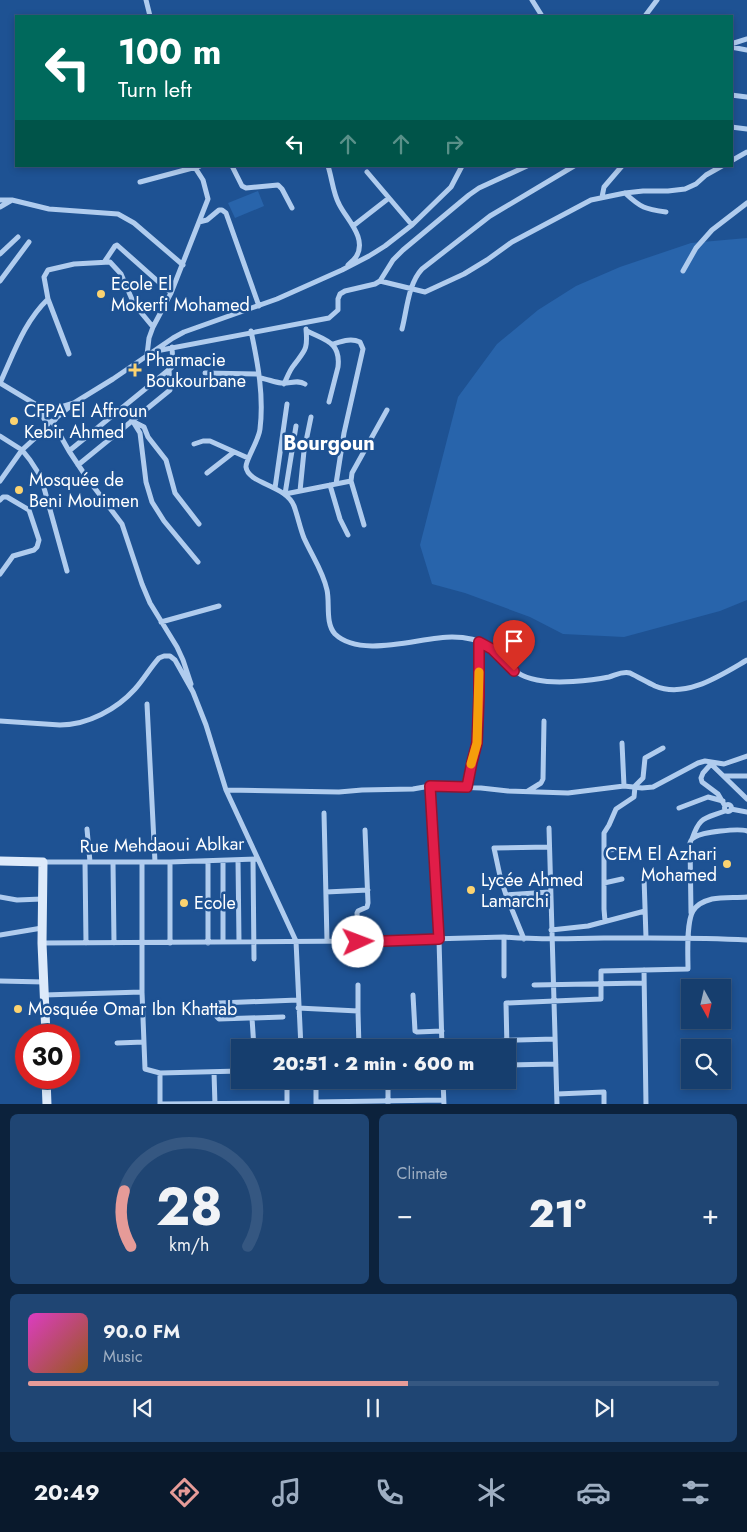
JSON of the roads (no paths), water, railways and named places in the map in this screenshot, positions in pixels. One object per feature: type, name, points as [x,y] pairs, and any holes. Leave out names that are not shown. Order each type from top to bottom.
[{"type":"street","points":[[146,0],[150,15]]},
{"type":"street","points":[[532,0],[541,15]]},
{"type":"street","points":[[646,15],[657,0]]},
{"type":"street","points":[[733,44],[747,38]]},
{"type":"street","points":[[733,46],[747,50]]},
{"type":"street","points":[[733,95],[747,97]]},
{"type":"street","points":[[733,127],[747,129]]},
{"type":"street","points":[[733,160],[747,152]]},
{"type":"street","points":[[741,156],[747,159]]},
{"type":"street","points":[[140,182],[192,167]]},
{"type":"street","points":[[147,355],[149,338],[153,327],[171,293],[208,199],[204,180],[196,167]]},
{"type":"street","points":[[232,167],[242,186],[246,188],[278,185],[292,208]]},
{"type":"street","points":[[328,167],[338,203],[356,231],[358,238],[359,250],[356,257],[344,269]]},
{"type":"street","points":[[51,420],[152,351],[184,332],[259,306],[344,269],[377,251],[412,225],[451,187],[461,167]]},
{"type":"street","points":[[380,281],[393,260],[403,250],[469,195],[479,188],[525,167]]},
{"type":"street","points":[[402,329],[411,289],[416,276],[422,269],[482,222],[572,167]]},
{"type":"street","points":[[602,197],[604,187],[621,167]]},
{"type":"street","points":[[152,351],[324,320],[338,310],[339,296],[342,292],[380,281],[425,292],[479,265],[512,242],[592,200],[626,193],[668,191],[691,187],[721,167]]},
{"type":"street","points":[[366,172],[412,225]]},
{"type":"street","points":[[626,193],[646,209],[666,212]]},
{"type":"street","points":[[353,226],[389,198]]},
{"type":"street","points":[[0,200],[12,200],[49,209],[83,210],[100,213],[113,212],[124,216],[183,265]]},
{"type":"street","points":[[0,207],[12,200]]},
{"type":"street","points":[[683,272],[696,248],[712,230],[747,203]]},
{"type":"street","points":[[200,222],[207,220],[218,210],[226,213],[259,306]]},
{"type":"street","points":[[0,254],[18,237]]},
{"type":"street","points":[[0,281],[29,242]]},
{"type":"street","points":[[106,261],[111,250],[117,245],[171,293]]},
{"type":"street","points":[[68,354],[48,300],[44,277],[48,270],[74,264],[110,262],[117,269],[134,304],[153,327]]},
{"type":"street","points":[[48,300],[30,320],[0,383],[45,410],[74,403]]},
{"type":"street","points":[[284,384],[294,365],[305,352],[306,322]]},
{"type":"street","points":[[307,331],[333,344],[337,351],[338,361],[329,402]]},
{"type":"street","points":[[251,332],[260,376],[260,428],[256,444],[246,463],[247,471],[260,481],[285,494],[293,504],[304,539],[323,573],[329,600],[330,624],[335,634],[342,639],[364,646],[374,646],[453,637],[479,642],[492,649],[517,673],[537,680],[568,681],[592,679],[626,672],[655,686],[664,688],[685,688],[717,678],[747,660]]},
{"type":"street","points":[[333,344],[344,340],[353,340],[360,342],[363,349],[333,484],[340,519],[348,535]]},
{"type":"street","points":[[69,451],[169,370],[172,365],[172,347]]},
{"type":"street","points":[[78,465],[170,390],[169,370]]},
{"type":"street","points":[[205,374],[260,376],[284,384],[292,381],[301,381],[305,384]]},
{"type":"street","points":[[275,488],[287,404]]},
{"type":"street","points":[[0,480],[22,450],[41,433],[57,413],[54,409]]},
{"type":"street","points":[[45,410],[43,415],[51,420],[78,465],[122,524],[150,603],[183,660],[226,790],[256,860],[254,959]]},
{"type":"street","points":[[364,525],[351,481],[352,473],[387,410]]},
{"type":"street","points":[[300,491],[304,451],[311,417]]},
{"type":"street","points":[[132,420],[144,427],[148,437],[166,460],[175,493],[198,524]]},
{"type":"street","points":[[132,420],[140,434],[146,482],[152,502],[164,521],[198,562]]},
{"type":"street","points":[[285,494],[296,426]]},
{"type":"street","points":[[0,436],[22,450],[41,477],[67,571]]},
{"type":"street","points":[[194,444],[210,441],[248,458]]},
{"type":"street","points":[[207,472],[234,452]]},
{"type":"street","points":[[1,471],[14,460]]},
{"type":"street","points":[[285,494],[351,481]]},
{"type":"street","points":[[0,500],[7,496],[29,510],[40,540],[37,548],[34,550],[13,556],[0,574]]},
{"type":"street","points":[[161,622],[219,606]]},
{"type":"street","points":[[467,787],[477,743],[479,642]]},
{"type":"street","points":[[0,721],[68,725],[90,719],[105,712],[126,697],[159,658],[164,656],[170,656],[175,660],[193,692]]},
{"type":"street","points":[[147,704],[156,862]]},
{"type":"street","points":[[527,792],[537,786],[543,779],[544,721]]},
{"type":"street","points":[[622,743],[624,786]]},
{"type":"street","points":[[605,921],[604,833],[610,825],[616,809],[634,797],[634,787],[643,778],[645,758],[663,748]]},
{"type":"street","points":[[226,790],[339,792],[413,790],[430,786],[568,793],[624,786],[653,787],[688,767],[708,762],[724,764],[747,756]]},
{"type":"street","points":[[708,762],[747,798]]},
{"type":"street","points":[[708,762],[703,773],[702,782],[718,794],[728,812],[731,808],[747,812]]},
{"type":"street","points":[[724,776],[747,776]]},
{"type":"street","points":[[430,786],[439,939],[442,1039]]},
{"type":"street","points":[[678,808],[708,798],[724,806]]},
{"type":"street","points":[[507,1039],[506,1003],[601,999],[601,971],[688,969],[688,937],[691,916],[690,843],[696,825],[724,806]]},
{"type":"street","points":[[324,813],[327,941]]},
{"type":"street","points":[[548,828],[557,1104]]},
{"type":"street","points":[[86,943],[87,829]]},
{"type":"street","points":[[692,839],[700,834],[739,829],[747,830]]},
{"type":"street","points":[[358,942],[357,913],[368,906],[366,830]]},
{"type":"street","points":[[524,939],[506,895],[494,848],[549,847]]},
{"type":"street","points":[[604,850],[626,849]]},
{"type":"street","points":[[238,860],[239,942]]},
{"type":"street","name":"Rue Mehdaoui Ablkar","points":[[43,862],[142,863],[256,860],[296,941],[300,1039]]},
{"type":"street","points":[[0,861],[43,862],[42,943],[45,1024]]},
{"type":"street","points":[[208,861],[208,942]]},
{"type":"street","points":[[223,861],[223,942]]},
{"type":"street","points":[[113,862],[114,943]]},
{"type":"street","points":[[170,862],[170,943]]},
{"type":"street","points":[[142,863],[142,992],[145,1069],[160,1073],[231,1071]]},
{"type":"street","points":[[644,877],[646,938]]},
{"type":"street","points":[[604,883],[622,879]]},
{"type":"street","points":[[326,892],[368,890]]},
{"type":"street","points":[[506,895],[550,892]]},
{"type":"street","points":[[0,897],[17,900],[42,898]]},
{"type":"street","points":[[691,916],[693,910],[700,904],[712,900],[747,897]]},
{"type":"street","points":[[551,930],[588,926],[645,911]]},
{"type":"street","points":[[0,935],[42,928]]},
{"type":"street","points":[[504,937],[504,976]]},
{"type":"street","points":[[42,943],[358,942],[504,937],[524,939],[688,937],[747,940]]},
{"type":"street","points":[[644,970],[646,1104]]},
{"type":"street","points":[[0,981],[44,982]]},
{"type":"street","points":[[534,985],[644,983]]},
{"type":"street","points":[[358,985],[359,1039]]},
{"type":"street","points":[[44,995],[142,992]]},
{"type":"street","points":[[413,996],[415,1031],[442,1031]]},
{"type":"street","points":[[283,1017],[219,1019],[217,1017],[216,1005],[219,1003],[298,1000]]},
{"type":"street","points":[[298,1008],[358,1011]]},
{"type":"street","points":[[252,1018],[253,1039]]},
{"type":"street","points":[[516,1040],[555,1038]]},
{"type":"street","points":[[117,1042],[144,1042]]},
{"type":"street","points":[[516,1065],[556,1064]]},
{"type":"street","points":[[214,1072],[215,1104]]},
{"type":"street","points":[[160,1073],[160,1104],[287,1104],[286,1089]]},
{"type":"street","points":[[46,1089],[47,1104]]},
{"type":"street","points":[[316,1089],[316,1103],[443,1102],[443,1089]]},
{"type":"street","points":[[388,1089],[388,1102]]},
{"type":"street","points":[[557,1094],[604,1092],[604,1104]]},
{"type":"place","name":"Ecole El Mokerfi Mohamed","points":[[101,294]]},
{"type":"place","name":"Pharmacie Boukourbane","points":[[135,370]]},
{"type":"place","name":"CFPA El Affroun Kebir Ahmed","points":[[14,421]]},
{"type":"place","name":"Mosquée de Beni Mouimen","points":[[19,490]]},
{"type":"place","name":"CEM El Azhari Mohamed","points":[[727,864]]},
{"type":"place","name":"Lycée Ahmed Lamarchi","points":[[471,890]]},
{"type":"place","name":"Ecole","points":[[184,903]]},
{"type":"place","name":"Mosquée Omar Ibn Khattab","points":[[18,1009]]},
{"type":"district","name":"Bourgoun","points":[[329,443]]}]
